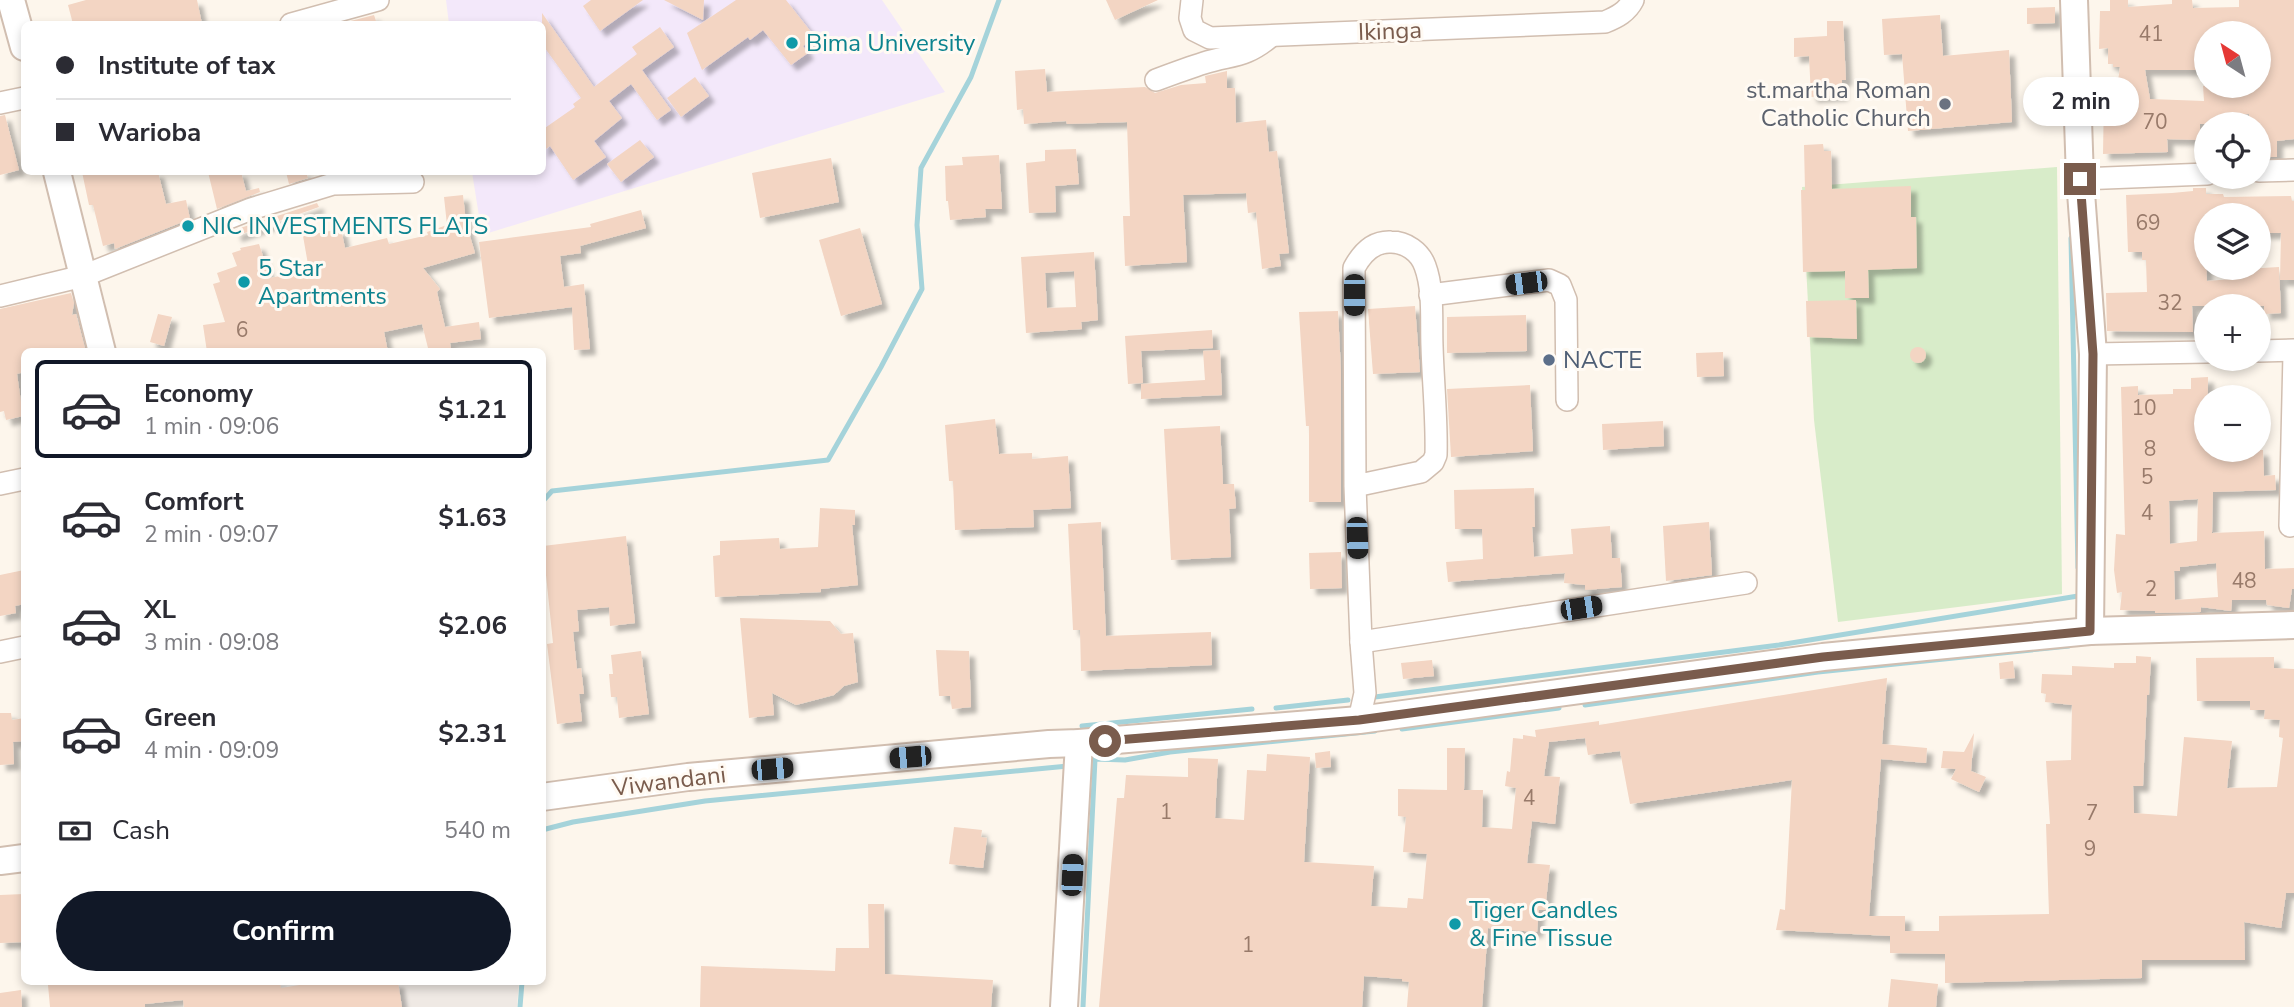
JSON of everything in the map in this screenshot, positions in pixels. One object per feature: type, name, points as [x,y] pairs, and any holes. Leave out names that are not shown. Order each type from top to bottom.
[{"type":"street","points":[[11,0],[21,36]]},
{"type":"street","points":[[301,21],[379,0]]},
{"type":"street","name":"Ikinga","points":[[1192,0],[1190,18],[1194,30],[1210,38],[1605,22],[1619,17],[1633,0]]},
{"type":"street","points":[[2074,0],[2080,179],[2093,354],[2090,631]]},
{"type":"street","points":[[1156,80],[1205,63],[1244,54],[1271,36]]},
{"type":"street","points":[[0,103],[21,99]]},
{"type":"street","points":[[2271,171],[2294,170]]},
{"type":"street","points":[[58,175],[101,348]]},
{"type":"street","points":[[2080,179],[2194,175]]},
{"type":"street","points":[[0,296],[83,276],[251,209],[333,184],[414,182]]},
{"type":"street","points":[[1355,486],[1421,472],[1433,462],[1436,447],[1430,295],[1426,267],[1420,257],[1401,243],[1390,242],[1367,249],[1354,268],[1355,486],[1365,694],[1359,720]]},
{"type":"street","points":[[1430,295],[1549,280],[1560,285],[1566,300],[1567,400]]},
{"type":"street","points":[[2271,351],[2294,352],[2290,526]]},
{"type":"street","points":[[2093,354],[2194,352]]},
{"type":"street","points":[[0,484],[21,480]]},
{"type":"street","points":[[1361,642],[1746,583]]},
{"type":"street","name":"Viwandani","points":[[546,796],[688,777],[1049,744],[1359,720],[1823,657],[2090,631],[2294,625]]},
{"type":"street","points":[[0,652],[21,648]]},
{"type":"street","points":[[1064,1007],[1079,743]]},
{"type":"street","points":[[0,861],[21,858]]},
{"type":"shaded area","points":[[446,0],[882,0],[945,92],[482,235],[472,175],[546,175],[546,21],[449,21]]},
{"type":"shaded area","points":[[182,985],[519,985],[517,1007],[185,1007]]},
{"type":"green space","points":[[2057,167],[2062,594],[1838,622],[1814,420],[1802,187]]},
{"type":"building","points":[[86,0],[197,0],[201,21],[72,21],[68,5]]},
{"type":"building","points":[[591,0],[643,0],[600,31],[583,6]]},
{"type":"building","points":[[664,0],[704,0],[703,20]]},
{"type":"building","points":[[736,0],[786,0],[815,37],[803,46],[808,53],[791,65],[763,30],[750,40],[748,37],[702,70],[687,33]]},
{"type":"building","points":[[1106,0],[1158,0],[1115,20]]},
{"type":"building","points":[[2110,0],[2128,0],[2128,7],[2172,4],[2172,0],[2192,0],[2193,8],[2239,7],[2239,0],[2294,0],[2294,139],[2277,141],[2277,157],[2271,157],[2271,112],[2194,112],[2194,140],[2167,139],[2168,152],[2103,154],[2104,95],[2116,94],[2120,67],[2108,64],[2108,48],[2099,49],[2100,11],[2110,11]]},
{"type":"building","points":[[2055,7],[2055,23],[2027,24],[2027,8]]},
{"type":"building","points":[[542,13],[594,87],[637,54],[632,47],[660,27],[674,47],[642,70],[671,110],[657,120],[631,84],[609,101],[622,118],[594,141],[606,157],[573,180],[550,146],[546,149],[546,127],[575,107],[573,104],[581,98],[546,50],[546,21],[542,21]]},
{"type":"building","points":[[374,15],[376,21],[351,21]]},
{"type":"building","points":[[1940,15],[1943,56],[2009,50],[2012,122],[1908,131],[1902,54],[1884,55],[1882,19]]},
{"type":"building","points":[[1827,21],[1843,21],[1846,80],[1842,80],[1842,95],[1811,97],[1809,56],[1794,57],[1794,38],[1827,36]]},
{"type":"building","points":[[1045,69],[1047,92],[1145,87],[1155,93],[1181,85],[1206,83],[1205,76],[1227,71],[1227,88],[1235,88],[1236,123],[1266,120],[1269,152],[1277,151],[1289,253],[1279,254],[1281,266],[1262,269],[1256,212],[1248,213],[1246,193],[1183,195],[1187,262],[1125,266],[1123,216],[1130,216],[1127,122],[1067,124],[1066,121],[1024,124],[1023,109],[1017,110],[1015,71]]},
{"type":"building","points":[[695,77],[709,96],[681,117],[667,98]]},
{"type":"building","points":[[5,115],[19,170],[0,175],[0,116]]},
{"type":"building","points":[[640,140],[654,157],[621,182],[607,164]]},
{"type":"building","points":[[1823,144],[1824,151],[1831,151],[1832,189],[1911,186],[1911,217],[1916,217],[1917,268],[1868,270],[1869,298],[1845,298],[1845,271],[1803,272],[1801,190],[1805,190],[1804,145]]},
{"type":"building","points":[[1076,149],[1079,184],[1055,186],[1056,212],[1029,213],[1026,163],[1045,161],[1045,150]]},
{"type":"building","points":[[999,155],[1002,209],[985,209],[986,217],[950,220],[946,201],[945,166],[963,165],[962,157]]},
{"type":"building","points":[[831,158],[839,202],[760,218],[752,173]]},
{"type":"building","points":[[83,175],[159,175],[166,204],[186,200],[190,219],[115,249],[114,243],[103,246],[93,205],[89,205]]},
{"type":"building","points":[[209,175],[242,175],[246,191],[259,188],[260,192],[217,209]]},
{"type":"building","points":[[287,175],[307,175],[308,178],[289,184]]},
{"type":"building","points":[[2193,188],[2206,189],[2206,194],[2223,194],[2224,197],[2291,196],[2294,201],[2294,280],[2280,280],[2281,233],[2271,233],[2271,203],[2194,203],[2194,280],[2271,280],[2271,267],[2279,267],[2281,313],[2271,314],[2271,294],[2194,294],[2193,332],[2107,331],[2106,293],[2147,292],[2146,260],[2142,260],[2142,252],[2128,252],[2126,195],[2193,191]]},
{"type":"building","points":[[463,195],[466,223],[475,253],[423,268],[440,289],[437,292],[445,327],[479,322],[481,339],[450,343],[451,348],[428,348],[422,324],[384,332],[387,348],[206,348],[203,325],[225,322],[213,284],[220,282],[217,273],[237,266],[232,253],[241,250],[240,248],[259,244],[270,278],[309,270],[303,236],[341,229],[345,248],[387,238],[389,244],[428,235],[427,232],[447,225],[444,197]]},
{"type":"building","points":[[317,203],[319,207],[236,236],[234,230]]},
{"type":"building","points":[[641,210],[646,228],[580,246],[581,253],[560,256],[564,287],[584,284],[590,349],[574,350],[572,307],[489,318],[479,242],[591,227],[590,224]]},
{"type":"building","points":[[860,228],[882,304],[841,316],[819,240]]},
{"type":"building","points":[[1094,252],[1098,320],[1081,322],[1082,329],[1026,333],[1021,257]],"holes":[[[1074,271],[1076,307],[1047,308],[1045,273]]]},
{"type":"building","points":[[71,293],[74,303],[72,315],[76,314],[85,348],[21,348],[21,373],[17,374],[21,416],[6,420],[4,411],[0,412],[0,309]]},
{"type":"building","points":[[1856,300],[1857,339],[1807,337],[1806,301]]},
{"type":"building","points":[[1415,306],[1420,372],[1373,374],[1368,309]]},
{"type":"building","points":[[1338,311],[1341,502],[1309,502],[1309,426],[1306,426],[1299,312]]},
{"type":"building","points":[[158,314],[172,317],[164,346],[150,342]]},
{"type":"building","points":[[1526,315],[1527,351],[1447,353],[1447,317]]},
{"type":"building","points":[[1212,330],[1213,348],[1141,351],[1143,383],[1128,384],[1125,336]]},
{"type":"building","points":[[1915,347],[1921,347],[1926,355],[1924,361],[1915,363],[1910,358],[1910,352]]},
{"type":"building","points":[[1220,350],[1222,395],[1141,399],[1141,384],[1205,380],[1203,351]]},
{"type":"building","points":[[1723,352],[1724,376],[1697,377],[1696,353]]},
{"type":"building","points":[[2208,377],[2208,385],[2194,385],[2194,462],[2263,462],[2264,476],[2275,475],[2276,490],[2213,492],[2212,533],[2264,531],[2265,569],[2294,568],[2294,589],[2289,608],[2267,605],[2266,600],[2232,600],[2231,611],[2201,607],[2201,612],[2155,613],[2120,610],[2122,592],[2117,593],[2114,570],[2116,534],[2125,535],[2121,387],[2138,386],[2138,395],[2173,394],[2173,389],[2191,389],[2191,378]],"holes":[[[2198,499],[2197,541],[2170,544],[2169,501]],[[2216,563],[2218,597],[2175,600],[2174,571],[2180,571],[2180,567]]]},
{"type":"building","points":[[1530,385],[1533,451],[1451,457],[1447,389]]},
{"type":"building","points":[[995,419],[999,454],[1032,453],[1032,459],[1068,456],[1071,508],[1033,510],[1034,527],[955,530],[953,481],[949,481],[945,425]]},
{"type":"building","points":[[1663,421],[1664,446],[1603,450],[1602,424]]},
{"type":"building","points":[[1220,426],[1223,484],[1234,484],[1236,508],[1229,509],[1231,557],[1171,560],[1164,429]]},
{"type":"building","points":[[1534,488],[1534,557],[1573,554],[1571,529],[1610,526],[1612,558],[1620,558],[1622,587],[1585,590],[1585,585],[1564,583],[1565,573],[1448,582],[1446,562],[1483,559],[1482,529],[1455,529],[1454,490]]},
{"type":"building","points":[[820,508],[855,510],[855,525],[852,525],[858,585],[821,589],[821,592],[715,597],[713,556],[720,555],[720,541],[779,538],[780,549],[818,547]]},
{"type":"building","points":[[1101,522],[1106,636],[1211,632],[1212,665],[1081,671],[1080,630],[1073,630],[1068,524]]},
{"type":"building","points":[[1709,522],[1712,575],[1666,581],[1663,526]]},
{"type":"building","points":[[626,536],[635,623],[610,626],[609,607],[577,610],[579,631],[573,632],[577,669],[581,668],[584,694],[579,694],[582,721],[557,724],[547,644],[553,643],[546,575],[546,546]]},
{"type":"building","points":[[1341,552],[1342,588],[1310,589],[1309,553]]},
{"type":"building","points":[[21,571],[21,605],[15,606],[16,613],[0,616],[0,575]]},
{"type":"building","points":[[740,618],[830,621],[841,634],[853,633],[858,682],[844,686],[834,695],[796,705],[772,693],[774,715],[749,718]]},
{"type":"building","points":[[936,650],[969,651],[971,707],[952,709],[950,696],[939,696]]},
{"type":"building","points":[[641,651],[649,714],[619,718],[617,697],[611,697],[611,655]]},
{"type":"building","points":[[2136,656],[2151,657],[2143,786],[2133,786],[2134,813],[2177,816],[2184,737],[2232,741],[2227,788],[2277,787],[2283,738],[2279,737],[2280,720],[2264,719],[2265,710],[2250,710],[2250,701],[2197,701],[2196,658],[2274,657],[2274,668],[2294,669],[2294,893],[2286,893],[2281,928],[2244,922],[2245,960],[2142,960],[2142,978],[1945,983],[1945,954],[1890,953],[1890,936],[1776,930],[1780,909],[1785,910],[1792,780],[1630,804],[1620,751],[1588,755],[1585,738],[1549,742],[1544,776],[1560,777],[1555,824],[1532,821],[1527,863],[1550,865],[1545,910],[1539,910],[1537,932],[1488,928],[1482,1007],[1407,1007],[1409,982],[1364,976],[1362,1007],[1099,1007],[1117,798],[1124,798],[1126,775],[1188,777],[1188,758],[1218,759],[1215,818],[1244,820],[1247,770],[1266,771],[1267,754],[1310,757],[1304,862],[1374,866],[1371,906],[1407,908],[1408,898],[1423,899],[1427,854],[1403,852],[1406,817],[1398,816],[1398,789],[1447,790],[1447,748],[1465,748],[1464,790],[1483,790],[1482,827],[1512,829],[1516,788],[1505,786],[1507,771],[1510,772],[1513,738],[1523,739],[1523,735],[1536,737],[1535,730],[1599,721],[1599,725],[1887,678],[1882,744],[1927,748],[1926,763],[1881,759],[1869,916],[1905,916],[1905,931],[1939,931],[1939,916],[2049,914],[2046,824],[2050,824],[2046,761],[2071,760],[2072,705],[2045,702],[2046,694],[2041,693],[2042,674],[2072,675],[2072,666],[2114,668],[2114,663],[2136,663]]},
{"type":"building","points":[[1432,660],[1434,676],[1403,679],[1401,663]]},
{"type":"building","points":[[2013,661],[2015,678],[2000,679],[1999,663]]},
{"type":"building","points":[[0,713],[11,713],[12,720],[21,718],[21,741],[13,742],[14,764],[0,765]]},
{"type":"building","points":[[1974,733],[1971,771],[1986,777],[1979,792],[1951,779],[1956,769],[1941,768],[1943,751],[1964,752]]},
{"type":"building","points":[[1330,751],[1331,767],[1316,768],[1315,753]]},
{"type":"building","points":[[954,827],[982,830],[981,837],[987,838],[983,868],[949,864]]},
{"type":"building","points":[[21,894],[21,942],[0,943],[0,895]]},
{"type":"building","points":[[868,904],[884,904],[885,974],[993,980],[991,1007],[700,1007],[701,966],[835,971],[836,948],[869,948]]},
{"type":"building","points":[[1891,979],[1938,984],[1936,1007],[1888,1007]]},
{"type":"building","points":[[48,985],[280,985],[281,988],[300,985],[398,985],[402,1007],[184,1007],[183,1000],[145,1004],[145,1007],[50,1007]]},
{"type":"building","points":[[21,990],[22,1007],[0,1007],[0,993]]},
{"type":"waterway","points":[[546,498],[552,491],[828,460],[922,289],[917,225],[921,168],[971,77],[999,0]]},
{"type":"waterway","points":[[2071,238],[2078,568]]},
{"type":"waterway","points":[[1375,697],[1779,645],[2078,596]]},
{"type":"waterway","points":[[1585,705],[1818,672],[2069,646]]},
{"type":"waterway","points":[[1276,708],[1348,700]]},
{"type":"waterway","points":[[1402,729],[1559,708]]},
{"type":"waterway","points":[[1082,726],[1252,709]]},
{"type":"waterway","points":[[1083,1007],[1095,759],[1125,760],[1170,752],[1375,731]]},
{"type":"waterway","points":[[546,829],[573,822],[705,801],[1068,766]]},
{"type":"waterway","points":[[520,1007],[522,985]]},
{"type":"place","name":"Bima University","points":[[792,43]]},
{"type":"place","name":"st.martha Roman Catholic Church","points":[[1945,104]]},
{"type":"place","name":"NIC INVESTMENTS FLATS","points":[[188,226]]},
{"type":"place","name":"5 Star Apartments","points":[[244,282]]},
{"type":"place","name":"NACTE","points":[[1549,360]]},
{"type":"place","name":"Tiger Candles & Fine Tissue","points":[[1455,924]]},
{"type":"route","points":[[1105,741],[1359,720],[1823,657],[2090,631],[2093,354],[2080,179]]}]
